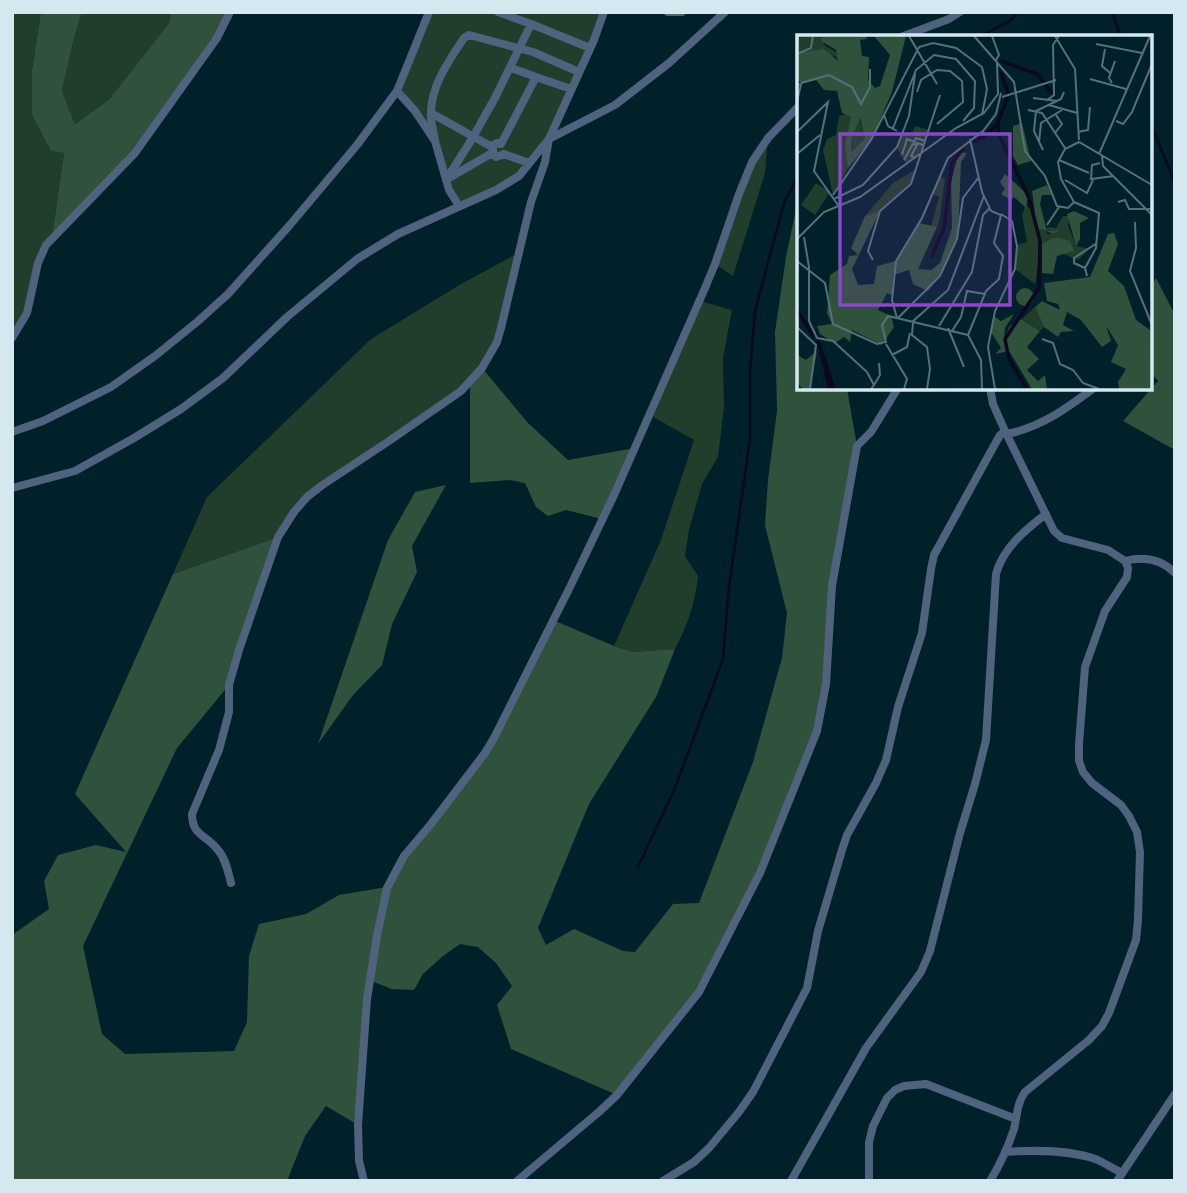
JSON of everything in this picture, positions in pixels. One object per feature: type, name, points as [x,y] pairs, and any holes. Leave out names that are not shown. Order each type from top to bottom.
[{"type":"street","points":[[12,338],[27,313],[38,263],[46,245],[135,153],[217,38],[230,12]]},
{"type":"street","points":[[12,432],[43,421],[111,387],[197,323],[228,294],[357,145],[397,91],[429,12]]},
{"type":"street","points":[[498,12],[590,48]]},
{"type":"street","points":[[12,488],[75,471],[135,438],[223,378],[287,317],[357,259],[398,234],[496,190],[519,176],[548,139],[604,12]]},
{"type":"street","points":[[668,12],[682,12]]},
{"type":"street","points":[[548,139],[615,105],[669,63],[725,12]]},
{"type":"street","points":[[912,35],[960,12]]},
{"type":"street","points":[[446,180],[474,136],[531,23]]},
{"type":"street","points":[[459,206],[449,190],[435,141],[431,113],[434,90],[464,38],[469,34],[533,52],[579,72]]},
{"type":"street","points":[[510,68],[571,89]]},
{"type":"street","points":[[446,180],[492,150],[493,145],[501,144],[536,77]]},
{"type":"street","points":[[397,91],[415,111],[435,141]]},
{"type":"street","points":[[364,1181],[359,1161],[358,1125],[367,999],[387,888],[404,856],[495,738],[615,493],[705,288],[752,162],[768,138],[797,108]]},
{"type":"street","points":[[431,113],[474,136],[492,150],[496,157],[504,154],[529,163]]},
{"type":"street","points":[[231,883],[220,852],[195,830],[192,814],[219,750],[229,712],[229,685],[278,537],[307,497],[456,395],[482,368],[497,342],[531,202],[545,162],[548,139]]},
{"type":"street","points":[[517,1181],[617,1094],[699,992],[760,873],[817,731],[822,712],[832,586],[857,446],[871,432],[897,390]]},
{"type":"street","points":[[990,390],[1006,433],[1059,537],[1108,550],[1125,561],[1128,568],[1127,578],[1105,611],[1085,667],[1079,761],[1083,772],[1092,783],[1121,805],[1129,816],[1137,832],[1140,852],[1136,940],[1109,1013],[1102,1026],[1089,1040],[1025,1092],[1020,1100],[1005,1152],[990,1181]]},
{"type":"street","points":[[663,1181],[694,1162],[739,1112],[753,1093],[807,988],[818,931],[847,835],[886,760],[898,707],[922,634],[934,555],[998,439],[1006,433],[1021,431],[1045,421],[1091,390]]},
{"type":"street","points":[[791,1181],[866,1048],[921,972],[930,951],[986,740],[996,574],[1011,545],[1046,514]]},
{"type":"street","points":[[1125,561],[1145,558],[1175,572]]},
{"type":"street","points":[[869,1181],[869,1142],[873,1126],[887,1098],[904,1086],[926,1084],[1016,1119]]},
{"type":"street","points":[[1005,1152],[1059,1152],[1096,1159],[1120,1177],[1175,1094]]},
{"type":"green space","points":[[12,12],[41,12],[32,70],[64,153],[52,237],[46,245],[27,313],[12,338]]},
{"type":"green space","points":[[41,12],[82,12],[62,91],[75,124],[109,100],[169,23],[171,12],[226,12],[220,32],[135,153],[52,237],[64,153],[51,151],[32,115],[32,70]]},
{"type":"green space","points":[[82,12],[171,12],[169,23],[109,101],[75,124],[62,91]]},
{"type":"green space","points":[[429,12],[604,12],[549,139],[520,177],[462,208],[449,190],[435,141],[397,91]]},
{"type":"green space","points":[[768,138],[765,173],[733,276],[715,264],[739,194]]},
{"type":"green space","points":[[797,205],[797,390],[847,390],[857,446],[832,586],[822,712],[760,873],[699,992],[617,1095],[511,1049],[497,1005],[512,986],[496,963],[478,947],[460,944],[423,974],[414,990],[392,989],[371,981],[358,1125],[326,1106],[305,1136],[287,1181],[12,1181],[12,935],[49,909],[44,881],[58,855],[96,845],[126,852],[75,794],[173,574],[278,537],[229,685],[177,748],[83,946],[102,1034],[125,1054],[234,1051],[247,1022],[249,956],[259,924],[306,914],[339,895],[387,887],[404,856],[485,753],[553,620],[634,652],[675,649],[656,697],[589,804],[538,928],[546,945],[574,929],[623,951],[635,952],[673,904],[699,903],[753,762],[782,658],[787,613],[765,525],[777,411],[775,332]]},
{"type":"green space","points":[[520,252],[497,342],[461,391],[307,497],[278,537],[173,574],[207,497],[371,339],[461,284]]},
{"type":"green space","points":[[1156,278],[1175,315],[1175,450],[1123,421],[1158,381],[1152,374],[1152,285]]},
{"type":"green space","points":[[700,301],[732,310],[723,358],[724,407],[718,457],[702,484],[685,556],[698,576],[695,596],[675,649],[634,652],[614,646],[661,540],[694,440],[650,415]]},
{"type":"green space","points":[[482,368],[528,423],[568,460],[635,448],[602,519],[566,510],[548,516],[536,507],[525,483],[510,480],[470,483],[470,382]]},
{"type":"green space","points":[[446,485],[412,546],[417,572],[392,624],[382,665],[353,695],[318,744],[388,540],[415,492]]},
{"type":"waterway","points":[[983,35],[1010,21],[1018,12]]},
{"type":"waterway","points":[[1112,12],[1120,35]]},
{"type":"waterway","points":[[1152,127],[1175,183]]},
{"type":"waterway","points":[[638,867],[675,788],[723,659],[729,587],[750,439],[750,371],[755,311],[784,203],[797,178]]}]
